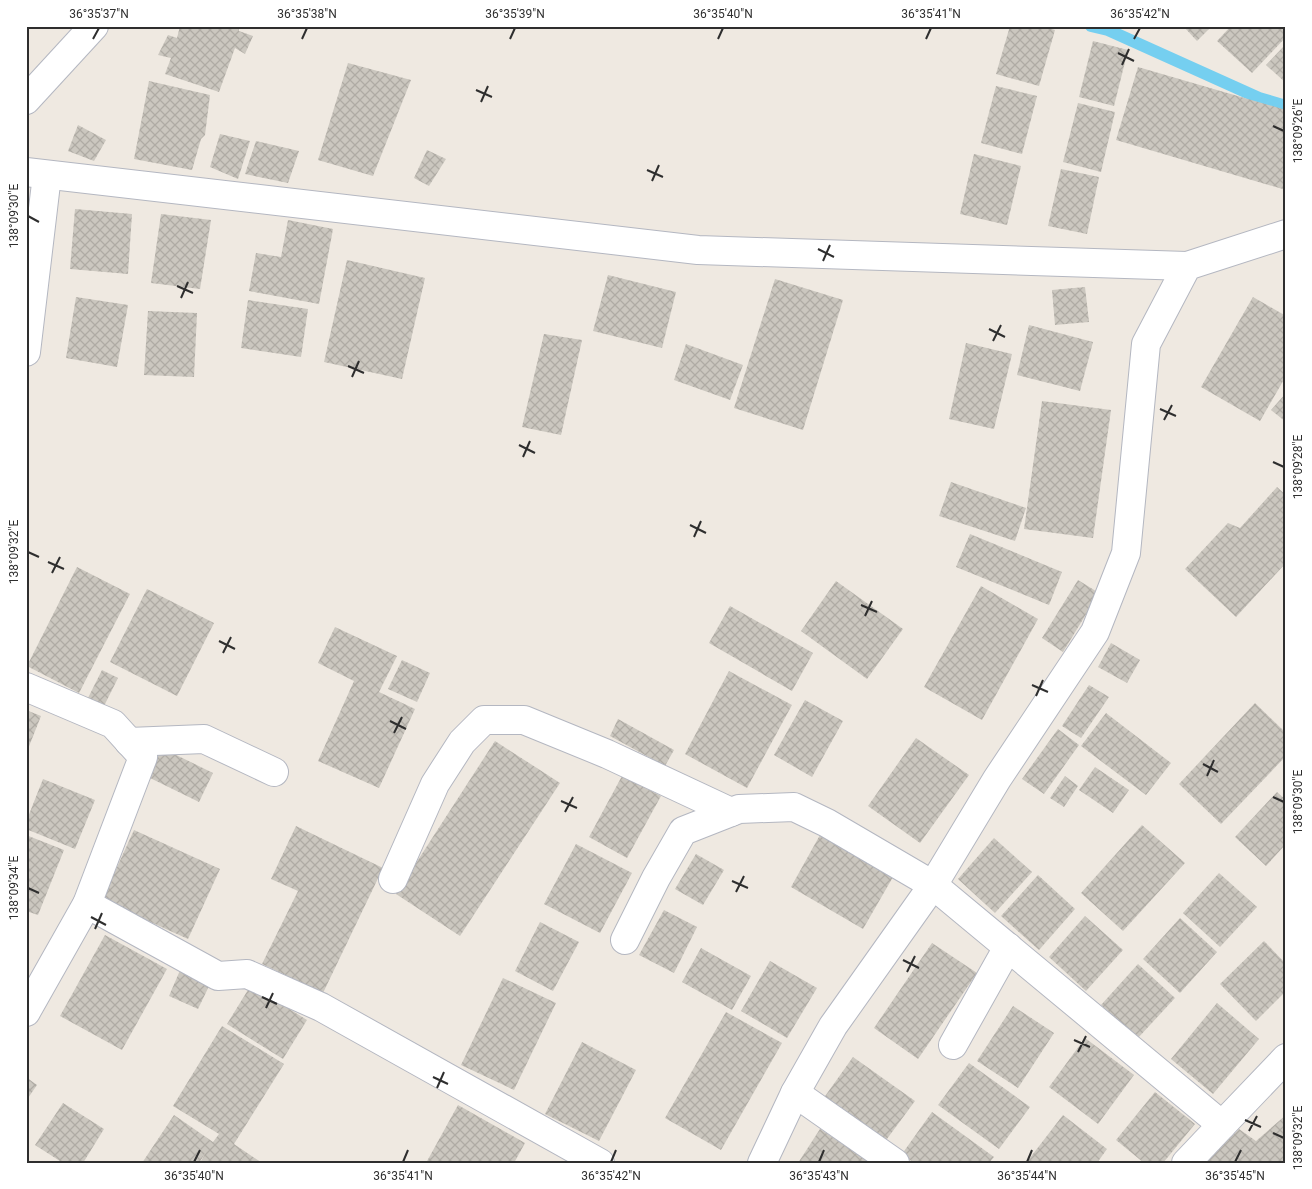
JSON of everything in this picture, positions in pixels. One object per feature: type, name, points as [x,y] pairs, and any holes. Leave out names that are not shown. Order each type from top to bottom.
[{"type":"street","points":[[26,100],[94,26]]},
{"type":"street","points":[[26,352],[37,173],[698,250],[1187,266],[1286,234]]},
{"type":"street","points":[[762,1163],[796,1093],[833,1026],[933,885],[998,779],[1095,632],[1126,553],[1146,344],[1187,266]]},
{"type":"street","points":[[26,687],[113,724],[143,758],[87,904],[26,1012]]},
{"type":"street","points":[[393,879],[435,784],[462,742],[484,720],[524,720],[607,754],[731,812]]},
{"type":"street","points":[[129,742],[204,739],[274,772]]},
{"type":"street","points":[[626,940],[656,878],[683,831],[739,808],[794,807],[827,823],[933,885],[1222,1125]]},
{"type":"street","points":[[87,904],[218,976],[247,974],[321,1007],[600,1163]]},
{"type":"street","points":[[953,1046],[1008,947]]},
{"type":"street","points":[[1186,1163],[1286,1058]]},
{"type":"street","points":[[796,1093],[895,1163]]},
{"type":"building","points":[[180,26],[239,26],[239,31],[253,36],[245,54],[235,48],[219,92],[165,74],[171,58],[158,55],[168,35],[177,38]]},
{"type":"building","points":[[1010,26],[1042,26],[1055,30],[1039,86],[996,74]]},
{"type":"building","points":[[1183,26],[1212,26],[1197,41]]},
{"type":"building","points":[[1231,26],[1286,26],[1286,37],[1252,73],[1217,41]]},
{"type":"building","points":[[1093,41],[1128,50],[1114,106],[1079,97]]},
{"type":"building","points":[[1286,44],[1286,83],[1266,65]]},
{"type":"building","points":[[348,63],[411,80],[373,176],[318,160]]},
{"type":"building","points":[[1138,67],[1286,110],[1286,190],[1116,140]]},
{"type":"building","points":[[149,81],[210,95],[205,135],[201,139],[192,170],[134,159]]},
{"type":"building","points":[[996,86],[1037,96],[1022,154],[981,143]]},
{"type":"building","points":[[1078,103],[1115,112],[1101,172],[1063,162]]},
{"type":"building","points":[[78,125],[106,140],[94,161],[68,151]]},
{"type":"building","points":[[220,134],[250,141],[238,179],[210,167]]},
{"type":"building","points":[[256,141],[299,151],[288,183],[245,174]]},
{"type":"building","points":[[427,150],[446,159],[429,186],[414,178]]},
{"type":"building","points":[[974,154],[1021,166],[1007,225],[960,214]]},
{"type":"building","points":[[1061,169],[1099,177],[1087,234],[1048,226]]},
{"type":"building","points":[[75,209],[132,214],[128,274],[70,269]]},
{"type":"building","points":[[161,214],[211,220],[200,289],[151,283]]},
{"type":"building","points":[[288,220],[333,229],[319,304],[249,291],[256,253],[281,257]]},
{"type":"building","points":[[347,260],[425,278],[402,379],[324,362]]},
{"type":"building","points":[[608,275],[676,292],[662,348],[593,331]]},
{"type":"building","points":[[775,279],[843,300],[803,430],[734,408]]},
{"type":"building","points":[[1085,287],[1089,322],[1055,325],[1052,290]]},
{"type":"building","points":[[76,297],[128,305],[117,367],[66,358]]},
{"type":"building","points":[[1253,297],[1286,316],[1286,376],[1260,421],[1201,387]]},
{"type":"building","points":[[248,300],[308,309],[301,357],[241,348]]},
{"type":"building","points":[[148,311],[197,313],[194,377],[144,375]]},
{"type":"building","points":[[1029,325],[1093,342],[1080,391],[1017,375]]},
{"type":"building","points":[[544,334],[582,340],[561,435],[522,427]]},
{"type":"building","points":[[966,343],[1012,354],[994,429],[949,419]]},
{"type":"building","points":[[686,344],[743,365],[730,400],[674,380]]},
{"type":"building","points":[[1286,393],[1286,422],[1271,410]]},
{"type":"building","points":[[1042,401],[1111,410],[1093,538],[1024,529]]},
{"type":"building","points":[[951,482],[1026,508],[1015,541],[939,516]]},
{"type":"building","points":[[1277,487],[1286,495],[1286,563],[1236,617],[1185,569],[1228,523],[1240,528]]},
{"type":"building","points":[[970,534],[1062,572],[1049,605],[956,567]]},
{"type":"building","points":[[77,567],[130,594],[79,693],[27,666]]},
{"type":"building","points":[[1078,580],[1099,593],[1063,652],[1042,638]]},
{"type":"building","points":[[836,581],[903,629],[867,679],[801,631]]},
{"type":"building","points":[[981,586],[1038,619],[982,720],[924,687]]},
{"type":"building","points":[[147,589],[214,623],[177,696],[110,662]]},
{"type":"building","points":[[730,606],[813,653],[792,691],[709,643]]},
{"type":"building","points":[[335,627],[397,656],[379,692],[415,709],[379,788],[318,761],[354,681],[318,663]]},
{"type":"building","points":[[1111,643],[1140,660],[1127,683],[1098,667]]},
{"type":"building","points":[[402,660],[430,673],[417,702],[388,689]]},
{"type":"building","points":[[102,670],[118,678],[104,706],[88,698]]},
{"type":"building","points":[[729,671],[792,705],[747,788],[685,754]]},
{"type":"building","points":[[1089,685],[1109,697],[1081,738],[1062,726]]},
{"type":"building","points":[[805,700],[843,721],[812,777],[774,755]]},
{"type":"building","points":[[1255,703],[1286,733],[1286,756],[1221,824],[1179,784]]},
{"type":"building","points":[[26,710],[41,716],[26,754]]},
{"type":"building","points":[[1106,713],[1171,763],[1146,795],[1081,746]]},
{"type":"building","points":[[618,719],[674,750],[665,766],[610,736]]},
{"type":"building","points":[[1058,729],[1079,745],[1044,794],[1022,779]]},
{"type":"building","points":[[916,738],[969,775],[920,843],[868,806]]},
{"type":"building","points":[[495,741],[560,783],[460,936],[396,894]]},
{"type":"building","points":[[160,747],[213,773],[199,802],[146,776]]},
{"type":"building","points":[[1095,767],[1129,790],[1113,813],[1079,790]]},
{"type":"building","points":[[622,776],[661,796],[627,858],[589,837]]},
{"type":"building","points":[[1065,776],[1078,786],[1064,807],[1050,798]]},
{"type":"building","points":[[43,779],[95,800],[75,849],[26,829],[26,822]]},
{"type":"building","points":[[1277,792],[1286,800],[1286,844],[1266,866],[1235,837]]},
{"type":"building","points":[[1142,825],[1185,863],[1123,931],[1081,893]]},
{"type":"building","points":[[296,826],[383,868],[323,993],[262,964],[298,891],[271,879]]},
{"type":"building","points":[[134,830],[220,869],[188,939],[102,900]]},
{"type":"building","points":[[26,835],[64,850],[38,915],[26,911]]},
{"type":"building","points":[[820,835],[893,877],[863,929],[791,887]]},
{"type":"building","points":[[994,838],[1032,872],[995,913],[958,879]]},
{"type":"building","points":[[576,844],[632,873],[600,933],[544,904]]},
{"type":"building","points":[[696,854],[724,870],[703,905],[675,889]]},
{"type":"building","points":[[1219,873],[1257,907],[1220,947],[1183,913]]},
{"type":"building","points":[[1038,875],[1075,909],[1039,950],[1001,916]]},
{"type":"building","points":[[664,910],[697,927],[674,973],[639,955]]},
{"type":"building","points":[[1085,916],[1123,950],[1086,991],[1049,957]]},
{"type":"building","points":[[1180,918],[1217,952],[1180,993],[1143,959]]},
{"type":"building","points":[[540,922],[579,942],[553,991],[515,971]]},
{"type":"building","points":[[105,935],[167,969],[122,1050],[60,1016]]},
{"type":"building","points":[[1264,941],[1286,964],[1286,991],[1256,1021],[1220,984]]},
{"type":"building","points":[[932,943],[977,973],[918,1059],[874,1028]]},
{"type":"building","points":[[701,948],[751,976],[732,1010],[682,982]]},
{"type":"building","points":[[770,961],[817,988],[787,1038],[741,1011]]},
{"type":"building","points":[[1138,964],[1175,998],[1138,1038],[1101,1005]]},
{"type":"building","points":[[181,968],[211,982],[198,1009],[169,996]]},
{"type":"building","points":[[503,978],[556,1003],[514,1090],[461,1065]]},
{"type":"building","points":[[251,985],[307,1020],[283,1059],[227,1024]]},
{"type":"building","points":[[1217,1003],[1259,1039],[1213,1094],[1171,1059]]},
{"type":"building","points":[[1013,1006],[1054,1033],[1018,1088],[977,1061]]},
{"type":"building","points":[[726,1012],[782,1043],[721,1150],[665,1118]]},
{"type":"building","points":[[222,1026],[284,1064],[234,1144],[262,1163],[200,1163],[206,1152],[199,1163],[142,1163],[174,1115],[213,1142],[219,1134],[173,1106]]},
{"type":"building","points":[[1085,1038],[1134,1075],[1098,1124],[1049,1087]]},
{"type":"building","points":[[582,1042],[636,1070],[599,1141],[545,1114]]},
{"type":"building","points":[[853,1057],[915,1101],[884,1143],[823,1099]]},
{"type":"building","points":[[969,1063],[1030,1107],[999,1149],[938,1105]]},
{"type":"building","points":[[26,1077],[37,1085],[26,1101]]},
{"type":"building","points":[[1155,1092],[1195,1124],[1163,1163],[1144,1163],[1116,1140]]},
{"type":"building","points":[[63,1103],[104,1129],[83,1163],[63,1163],[35,1145]]},
{"type":"building","points":[[458,1105],[525,1143],[514,1163],[426,1163]]},
{"type":"building","points":[[932,1112],[994,1157],[989,1163],[914,1163],[902,1154]]},
{"type":"building","points":[[1063,1115],[1107,1149],[1097,1163],[1026,1163]]},
{"type":"building","points":[[1286,1115],[1286,1163],[1205,1163],[1239,1129],[1256,1141]]},
{"type":"building","points":[[820,1129],[872,1163],[798,1163]]},
{"type":"waterway","points":[[1091,26],[1108,30],[1259,98],[1286,106]]}]
